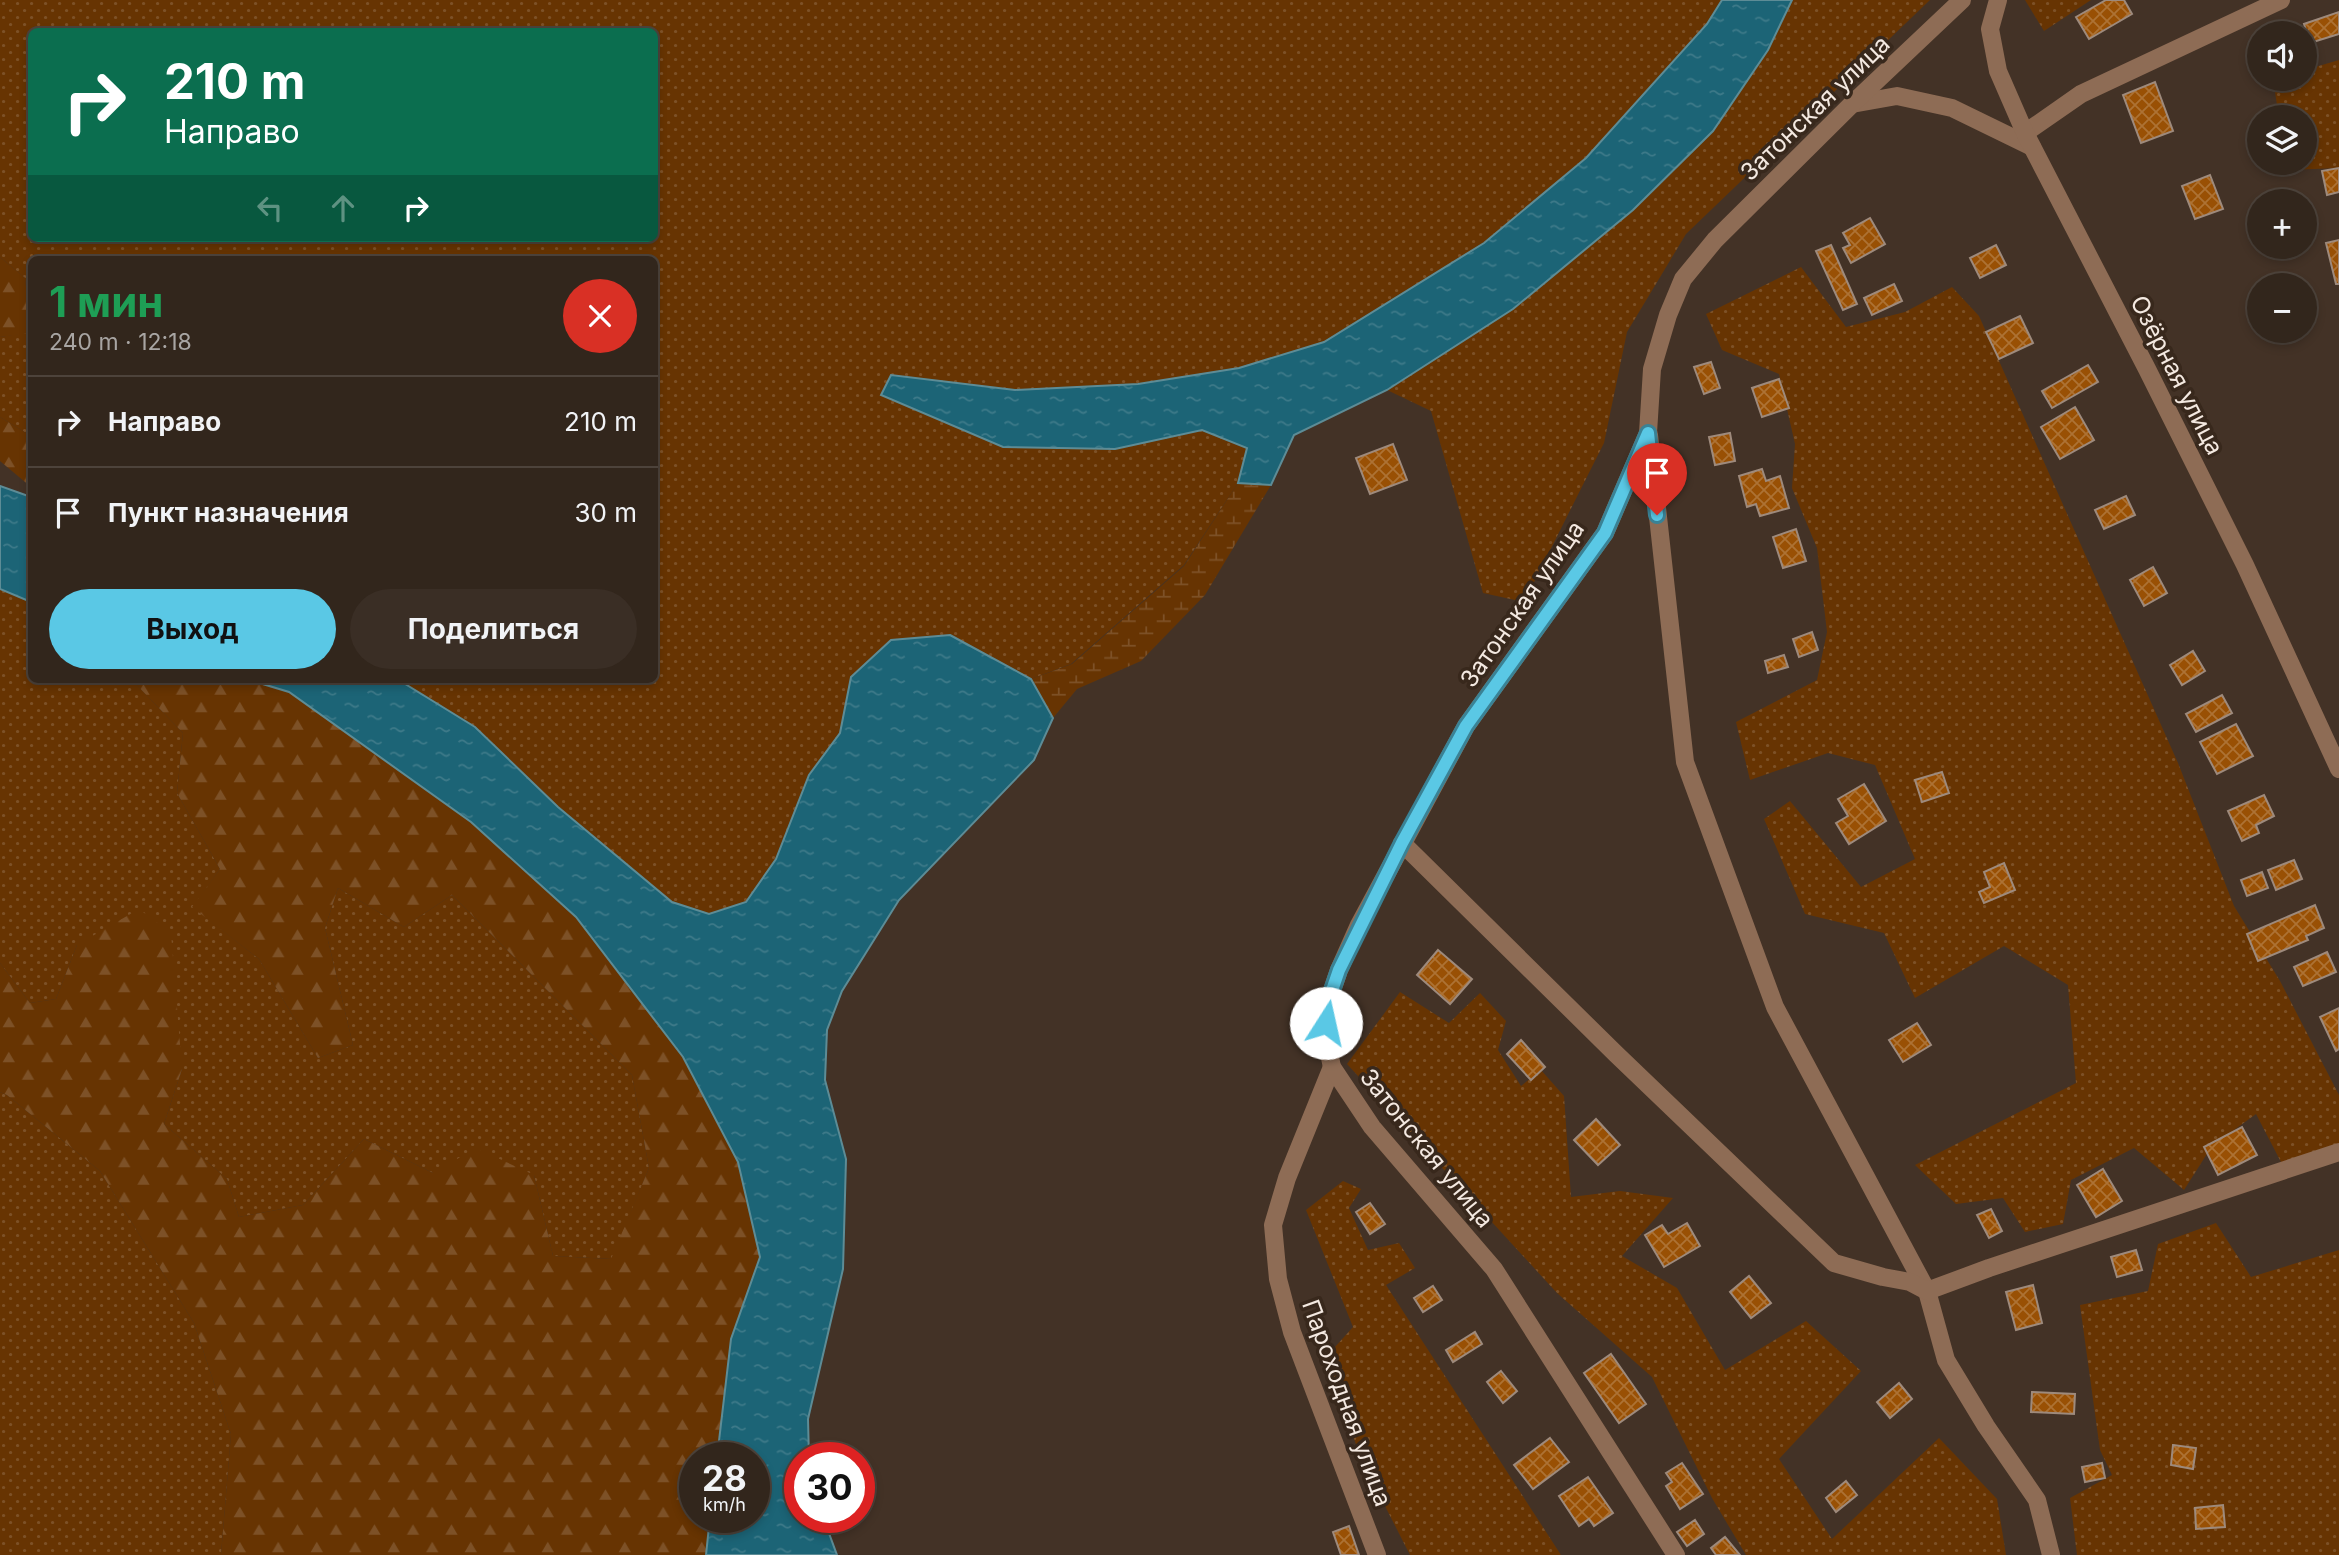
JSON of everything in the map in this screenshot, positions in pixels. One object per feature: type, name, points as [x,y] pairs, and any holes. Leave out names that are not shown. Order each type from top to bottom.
[{"type":"street","name":"Затонская улица","points":[[1676,1555],[1494,1269],[1372,1127],[1332,1067],[1326,1038],[1326,1008],[1339,970],[1402,843],[1466,726],[1605,533],[1648,433],[1652,369],[1668,316],[1683,279],[1715,240],[1962,0]]},
{"type":"street","name":"Озёрная улица","points":[[1998,0],[1990,29],[1998,71],[2029,140],[2233,540],[2304,688],[2339,769]]},
{"type":"street","points":[[1852,104],[1897,96],[1952,108],[2029,140],[2081,94],[2281,0]]},
{"type":"street","points":[[1648,433],[1685,762],[1775,1007],[1927,1291],[1946,1360],[1986,1426],[2037,1500],[2051,1555]]},
{"type":"street","points":[[1402,843],[1616,1054],[1834,1263],[1910,1282],[1927,1291],[2339,1152]]},
{"type":"street","name":"Пароходная улица","points":[[1332,1067],[1287,1178],[1273,1225],[1274,1238],[1278,1279],[1292,1332],[1377,1555]]},
{"type":"green space","points":[[0,0],[1722,0],[1707,24],[1586,158],[1484,243],[1324,342],[1239,368],[1138,384],[1015,390],[891,375],[882,395],[1115,449],[1202,430],[1247,448],[1238,483],[1184,565],[1071,664],[1031,679],[950,635],[851,677],[840,733],[809,775],[776,859],[746,902],[709,914],[672,902],[558,807],[475,727],[404,683],[658,683],[658,256],[28,256],[28,305],[25,278],[0,257]]},
{"type":"green space","points":[[1792,0],[1930,0],[1686,234],[1627,332],[1604,443],[1524,602],[1483,593],[1431,411],[1387,390],[1513,309],[1633,210],[1713,131],[1768,50]]},
{"type":"green space","points":[[2025,0],[2091,0],[2044,31]]},
{"type":"green space","points":[[2339,60],[2339,168],[2317,169],[2317,105],[2277,105],[2275,91],[2317,91],[2317,66]]},
{"type":"green space","points":[[0,257],[25,278],[28,333],[0,337]]},
{"type":"green space","points":[[1801,267],[1846,327],[1905,312],[1952,287],[1979,316],[2178,763],[2234,906],[2280,981],[2339,1095],[2339,1144],[2282,1164],[2256,1114],[2212,1146],[2184,1190],[2134,1148],[2071,1180],[2063,1224],[2025,1232],[2003,1198],[1956,1204],[1915,1165],[2076,1083],[2068,985],[2004,946],[1915,998],[1884,933],[1805,914],[1764,819],[1790,801],[1861,887],[1915,859],[1875,765],[1828,753],[1750,780],[1736,722],[1817,680],[1827,632],[1817,548],[1792,488],[1795,444],[1779,374],[1722,350],[1706,314]]},
{"type":"green space","points":[[28,332],[28,434],[0,417],[0,337]]},
{"type":"green space","points":[[0,417],[28,434],[28,484],[0,461]]},
{"type":"green space","points":[[1238,483],[1271,485],[1205,595],[1141,661],[1077,689],[1053,718],[1031,679],[1072,664],[1184,566]]},
{"type":"green space","points":[[0,589],[28,601],[28,683],[135,683],[183,733],[177,793],[220,869],[193,907],[259,959],[318,1058],[353,1045],[325,928],[338,888],[404,927],[452,895],[632,1075],[649,1168],[612,1259],[553,1256],[534,1175],[433,1173],[364,1139],[303,1205],[239,1217],[227,1179],[164,1124],[182,1069],[77,945],[56,999],[30,1003],[0,963]]},
{"type":"green space","points":[[135,683],[259,683],[289,692],[471,822],[576,917],[683,1057],[738,1162],[760,1257],[731,1339],[719,1442],[679,1442],[679,1533],[708,1533],[706,1555],[221,1555],[231,1434],[194,1323],[100,1171],[0,1092],[0,963],[30,1003],[56,999],[77,945],[139,909],[171,933],[182,1069],[164,1124],[227,1179],[239,1217],[303,1205],[364,1139],[433,1173],[476,1148],[534,1175],[553,1256],[611,1259],[649,1168],[632,1075],[452,895],[404,927],[338,888],[325,928],[353,1045],[318,1058],[259,959],[192,907],[220,869],[177,793],[183,733]]},
{"type":"green space","points":[[1400,992],[1449,1023],[1480,993],[1506,1021],[1498,1050],[1521,1086],[1541,1070],[1564,1096],[1571,1197],[1620,1191],[1673,1198],[1622,1256],[1677,1288],[1725,1370],[1806,1321],[1861,1371],[1779,1459],[1832,1539],[1939,1438],[1997,1499],[2006,1555],[1746,1555],[1712,1498],[1652,1377],[1557,1293],[1347,1064]]},
{"type":"green space","points":[[0,1092],[100,1171],[194,1323],[231,1434],[221,1555],[0,1555]]},
{"type":"green space","points":[[1343,1181],[1361,1189],[1349,1208],[1368,1250],[1399,1243],[1415,1268],[1386,1285],[1561,1555],[1410,1555],[1361,1459],[1326,1357],[1353,1327],[1306,1210]]},
{"type":"green space","points":[[2216,1223],[2251,1277],[2339,1250],[2339,1555],[2077,1555],[2070,1498],[2112,1475],[2100,1450],[2080,1305],[2148,1291],[2158,1244]]},
{"type":"water","points":[[1722,0],[1792,0],[1768,50],[1713,131],[1633,210],[1513,309],[1387,390],[1294,435],[1271,485],[1238,483],[1247,448],[1202,430],[1115,449],[1003,447],[881,395],[891,375],[1015,390],[1138,384],[1239,368],[1324,342],[1484,243],[1586,158],[1707,24]]},
{"type":"water","points":[[0,486],[28,496],[28,601],[0,589]]},
{"type":"water","points":[[950,635],[1031,679],[1053,718],[1034,760],[899,900],[842,991],[827,1030],[825,1080],[846,1159],[843,1269],[808,1419],[809,1442],[784,1442],[784,1533],[829,1533],[837,1555],[706,1555],[708,1533],[770,1533],[770,1442],[719,1442],[731,1339],[760,1257],[738,1162],[683,1057],[576,917],[471,822],[289,692],[259,683],[404,683],[475,727],[558,807],[672,902],[709,914],[746,902],[776,859],[809,775],[840,733],[851,677],[891,640]]},
{"type":"building","points":[[2106,0],[2124,0],[2132,14],[2089,39],[2076,17]]},
{"type":"building","points":[[2339,12],[2339,34],[2317,41],[2317,21],[2313,21]]},
{"type":"building","points":[[2155,82],[2173,131],[2141,143],[2123,95]]},
{"type":"building","points":[[2339,168],[2339,192],[2327,195],[2322,171]]},
{"type":"building","points":[[2210,175],[2223,209],[2195,219],[2182,186]]},
{"type":"building","points":[[1870,218],[1885,244],[1851,263],[1843,248],[1850,245],[1843,233]]},
{"type":"building","points":[[2339,240],[2339,284],[2336,284],[2326,243]]},
{"type":"building","points":[[1831,245],[1857,304],[1843,310],[1816,251]]},
{"type":"building","points":[[1996,245],[2006,265],[1980,278],[1970,258]]},
{"type":"building","points":[[1894,284],[1902,301],[1872,315],[1864,298]]},
{"type":"building","points":[[2020,316],[2033,343],[1999,359],[1986,332]]},
{"type":"building","points":[[1711,362],[1720,388],[1704,394],[1694,367]]},
{"type":"building","points":[[2088,365],[2098,382],[2052,408],[2042,391]]},
{"type":"building","points":[[1779,379],[1789,408],[1762,417],[1752,388]]},
{"type":"building","points":[[2075,407],[2094,440],[2060,459],[2041,427]]},
{"type":"building","points":[[1730,433],[1735,461],[1715,465],[1709,437]]},
{"type":"building","points":[[1393,444],[1407,480],[1370,494],[1356,458]]},
{"type":"building","points":[[1762,469],[1766,481],[1780,476],[1789,508],[1760,516],[1756,504],[1747,507],[1739,476]]},
{"type":"building","points":[[2126,496],[2135,515],[2104,529],[2095,510]]},
{"type":"building","points":[[1796,529],[1806,561],[1783,568],[1773,537]]},
{"type":"building","points":[[2153,567],[2167,593],[2144,606],[2130,580]]},
{"type":"building","points":[[1812,632],[1818,650],[1799,657],[1793,639]]},
{"type":"building","points":[[2193,651],[2205,671],[2182,685],[2170,665]]},
{"type":"building","points":[[1784,655],[1788,667],[1768,673],[1765,661]]},
{"type":"building","points":[[2222,695],[2232,713],[2196,732],[2186,714]]},
{"type":"building","points":[[2236,724],[2253,756],[2217,774],[2200,742]]},
{"type":"building","points":[[1942,772],[1949,793],[1922,802],[1915,780]]},
{"type":"building","points":[[1864,784],[1886,821],[1849,844],[1836,823],[1848,816],[1838,799]]},
{"type":"building","points":[[2264,795],[2274,816],[2256,825],[2259,833],[2242,841],[2228,811]]},
{"type":"building","points":[[2294,860],[2302,879],[2276,890],[2268,870]]},
{"type":"building","points":[[2004,863],[2015,890],[1984,903],[1979,892],[1990,887],[1984,872]]},
{"type":"building","points":[[2262,872],[2268,888],[2247,896],[2241,880]]},
{"type":"building","points":[[2315,905],[2324,928],[2306,936],[2308,940],[2258,961],[2247,934]]},
{"type":"building","points":[[1438,950],[1472,979],[1450,1004],[1417,975]]},
{"type":"building","points":[[2327,952],[2336,972],[2303,986],[2294,967]]},
{"type":"building","points":[[2339,1008],[2339,1049],[2336,1051],[2320,1017]]},
{"type":"building","points":[[1917,1023],[1931,1045],[1903,1062],[1889,1040]]},
{"type":"building","points":[[1521,1040],[1545,1067],[1531,1080],[1507,1054]]},
{"type":"building","points":[[1596,1119],[1620,1145],[1598,1165],[1574,1140]]},
{"type":"building","points":[[2242,1127],[2257,1155],[2218,1175],[2204,1147]]},
{"type":"building","points":[[2103,1169],[2122,1201],[2096,1217],[2077,1185]]},
{"type":"building","points":[[1370,1203],[1385,1224],[1370,1234],[1356,1212]]},
{"type":"building","points":[[1991,1209],[2002,1231],[1989,1238],[1977,1215]]},
{"type":"building","points":[[1687,1223],[1700,1246],[1664,1267],[1645,1235],[1662,1225],[1668,1234]]},
{"type":"building","points":[[2136,1250],[2142,1270],[2117,1277],[2111,1257]]},
{"type":"building","points":[[1749,1276],[1771,1303],[1751,1318],[1730,1292]]},
{"type":"building","points":[[2033,1285],[2042,1323],[2016,1330],[2006,1292]]},
{"type":"building","points":[[1433,1286],[1442,1300],[1423,1312],[1414,1298]]},
{"type":"building","points":[[1475,1332],[1482,1344],[1453,1362],[1446,1350]]},
{"type":"building","points":[[1611,1354],[1646,1404],[1619,1423],[1584,1373]]},
{"type":"building","points":[[1501,1371],[1517,1391],[1503,1403],[1487,1382]]},
{"type":"building","points":[[1899,1383],[1912,1399],[1890,1418],[1877,1402]]},
{"type":"building","points":[[2032,1392],[2075,1394],[2074,1414],[2031,1412]]},
{"type":"building","points":[[1550,1438],[1569,1462],[1533,1489],[1514,1465]]},
{"type":"building","points":[[2173,1445],[2196,1448],[2193,1469],[2171,1465]]},
{"type":"building","points":[[1682,1463],[1703,1494],[1680,1509],[1666,1486],[1672,1482],[1666,1473]]},
{"type":"building","points":[[2102,1463],[2105,1478],[2085,1482],[2082,1467]]},
{"type":"building","points":[[1588,1477],[1613,1513],[1594,1526],[1589,1519],[1579,1526],[1559,1496]]},
{"type":"building","points":[[1846,1481],[1857,1495],[1836,1512],[1826,1498]]},
{"type":"building","points":[[2223,1505],[2225,1527],[2196,1529],[2195,1508]]},
{"type":"building","points":[[1695,1520],[1704,1534],[1687,1546],[1677,1532]]},
{"type":"building","points":[[1349,1526],[1359,1555],[1341,1555],[1333,1532]]},
{"type":"building","points":[[1725,1537],[1740,1555],[1716,1555],[1711,1548]]},
{"type":"route","points":[[1326,1023],[1326,1008],[1339,970],[1402,843],[1466,726],[1605,533],[1648,433],[1657,515]]}]
